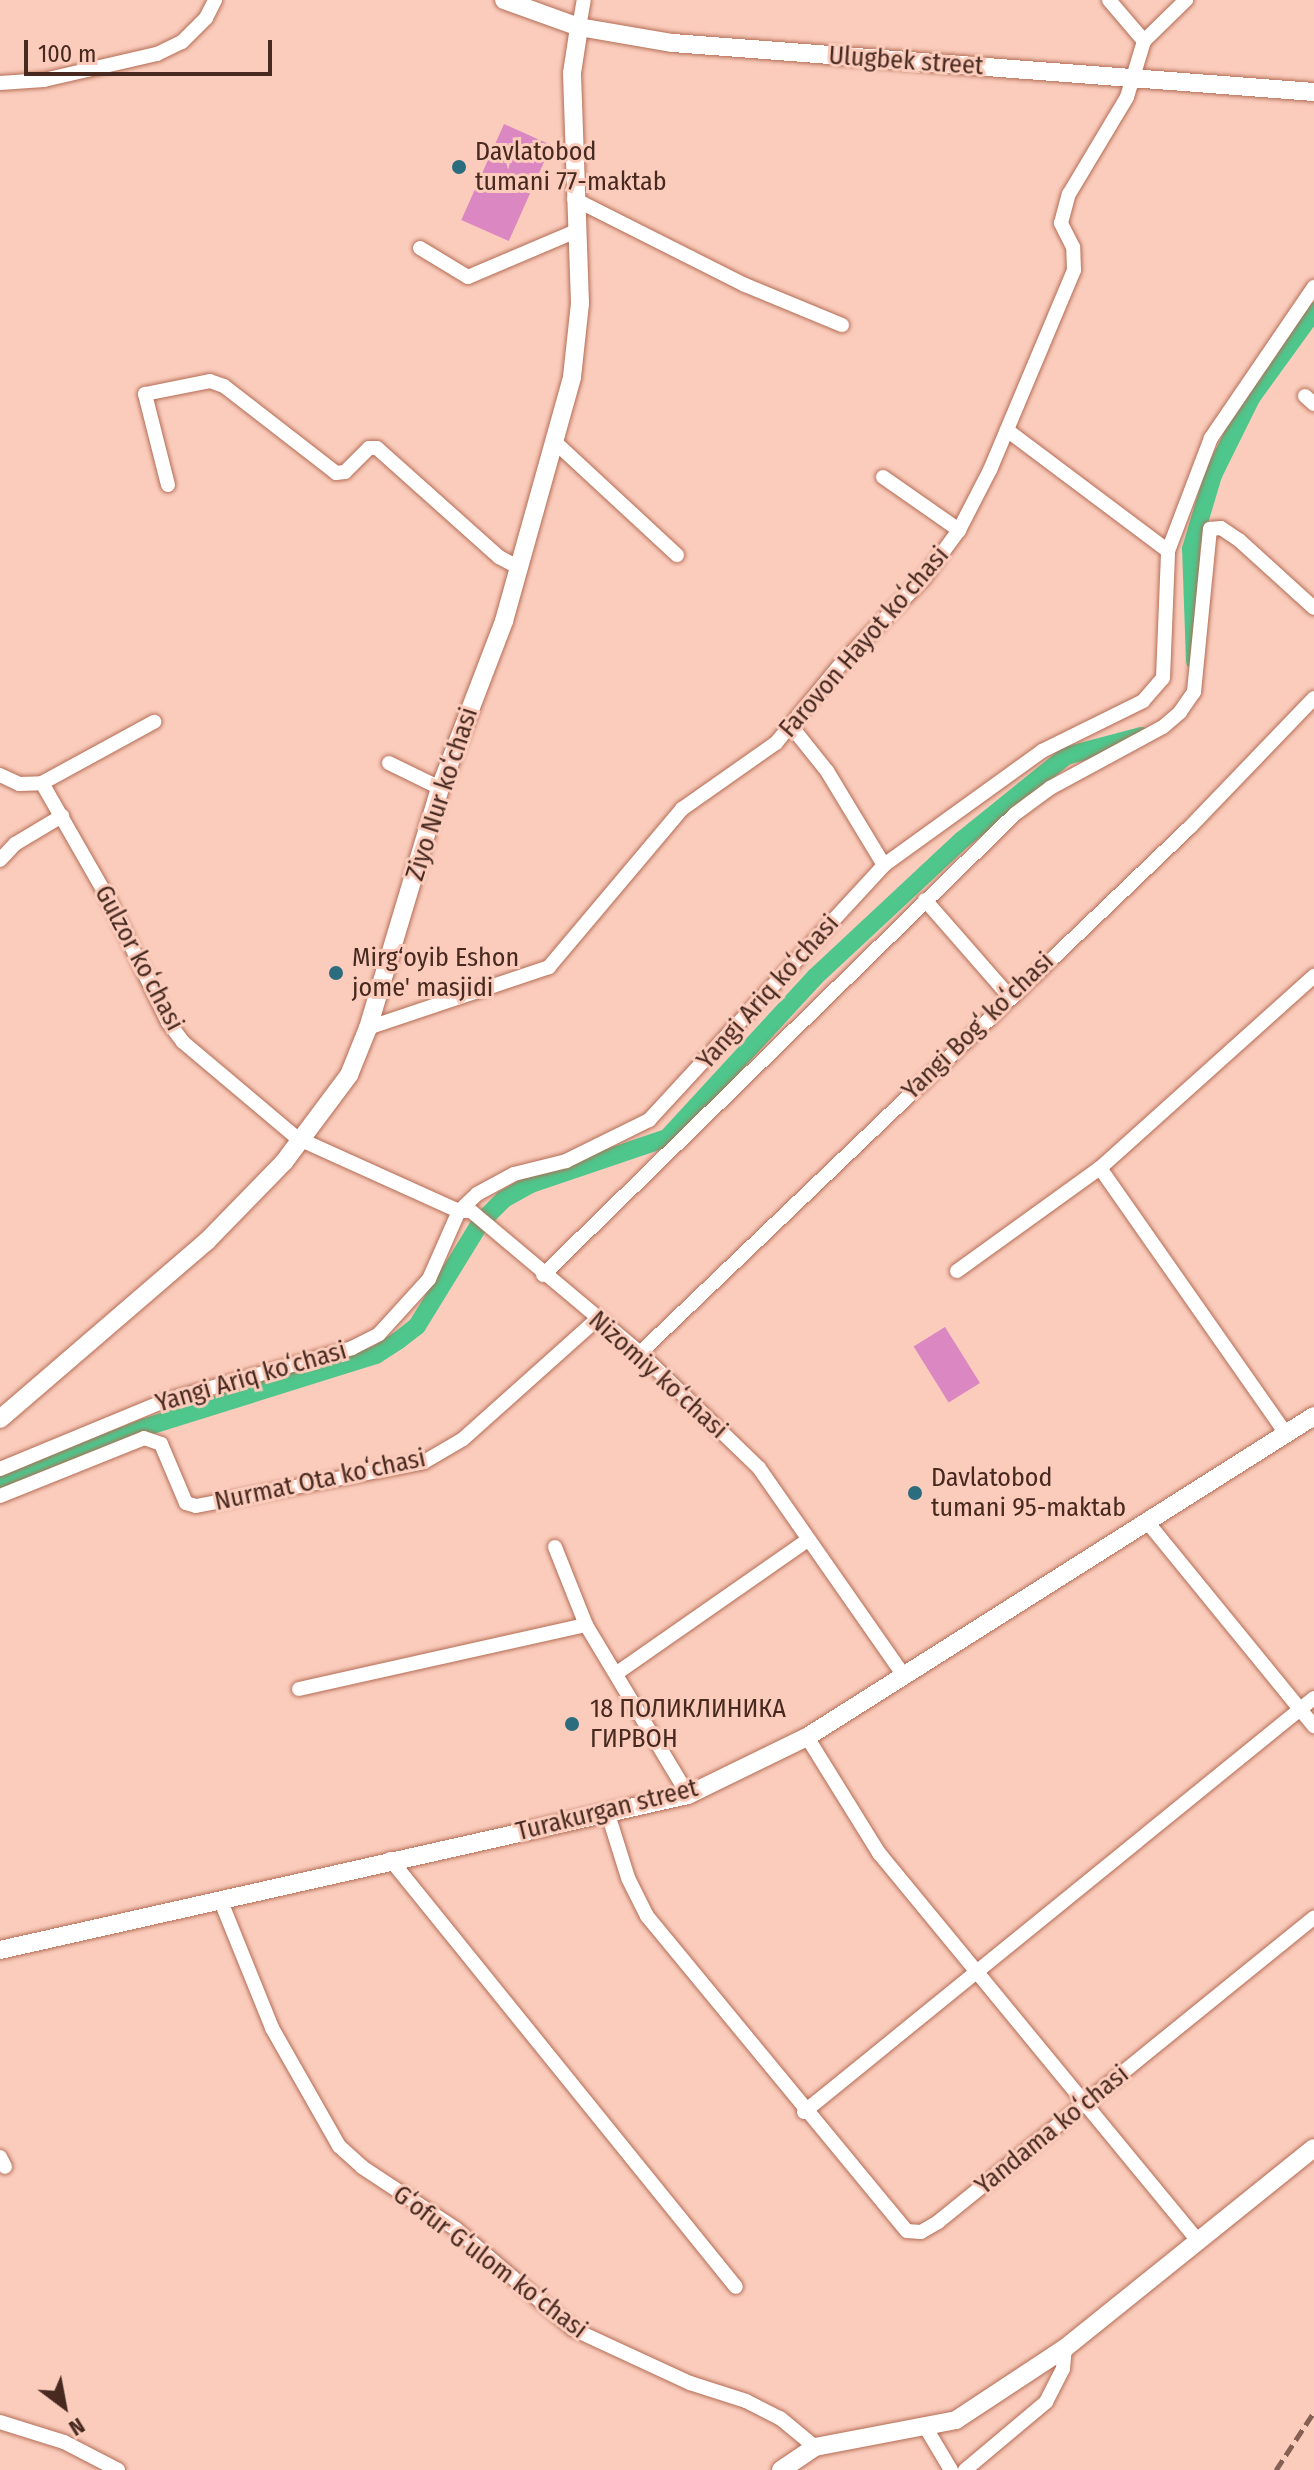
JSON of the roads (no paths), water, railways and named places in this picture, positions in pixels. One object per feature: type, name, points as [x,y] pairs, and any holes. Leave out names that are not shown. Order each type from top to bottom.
[{"type":"street","points":[[0,83],[44,80],[157,54],[182,42],[206,18],[215,0]]},
{"type":"street","name":"Ulugbek street","points":[[504,0],[579,27],[673,43],[1132,75],[1314,92]]},
{"type":"street","points":[[579,27],[584,0]]},
{"type":"street","points":[[1109,0],[1144,41],[1186,0]]},
{"type":"street","name":"Ziyo Nur koʻchasi","points":[[0,1419],[207,1241],[284,1162],[297,1138],[349,1075],[368,1028],[440,788],[520,568],[572,377],[580,303],[574,232],[572,73],[579,27]]},
{"type":"street","name":"Farovon Hayot koʻchasi","points":[[368,1028],[549,967],[682,809],[761,757],[791,726],[841,664],[924,578],[959,530],[1007,430],[1074,270],[1073,247],[1061,223],[1063,209],[1127,97],[1144,41]]},
{"type":"street","points":[[574,199],[745,285],[842,325]]},
{"type":"street","points":[[420,248],[468,277],[574,232]]},
{"type":"street","name":"Yangi Ariq koʻchasi","points":[[0,1469],[164,1401],[363,1344],[399,1314],[429,1279],[465,1211],[514,1174],[566,1161],[649,1120],[884,865],[1042,751],[1153,692],[1165,661],[1168,551],[1211,438],[1314,287]]},
{"type":"street","points":[[168,485],[145,394],[210,381],[224,386],[336,473],[345,472],[369,448],[377,448],[499,557],[520,568]]},
{"type":"street","points":[[1007,430],[1168,551]]},
{"type":"street","points":[[556,443],[677,555]]},
{"type":"street","points":[[883,477],[959,530]]},
{"type":"street","points":[[543,1275],[925,900],[1050,788],[1180,712],[1194,692],[1208,533],[1221,528],[1239,540],[1314,608]]},
{"type":"street","name":"Yangi Bogʻ koʻchasi","points":[[640,1353],[1009,996],[1190,827],[1314,698]]},
{"type":"street","points":[[0,775],[19,784],[42,783],[154,722]]},
{"type":"street","points":[[791,726],[827,771],[884,865]]},
{"type":"street","points":[[389,763],[440,788]]},
{"type":"street","name":"Gulzor koʻchasi","points":[[42,783],[177,1034],[297,1138],[465,1211]]},
{"type":"street","points":[[0,860],[15,844],[62,816]]},
{"type":"street","points":[[925,900],[1009,996]]},
{"type":"street","points":[[957,1271],[1100,1168],[1314,976]]},
{"type":"street","points":[[1100,1168],[1286,1434]]},
{"type":"street","name":"Nizomiy koʻchasi","points":[[465,1211],[490,1226],[596,1320],[640,1353],[759,1468],[904,1676]]},
{"type":"street","name":"Nurmat Ota koʻchasi","points":[[0,1496],[144,1438],[161,1444],[186,1503],[196,1506],[424,1462],[463,1439],[596,1320]]},
{"type":"street","name":"Turakurgan street","points":[[0,1950],[390,1859],[688,1795],[807,1737],[1149,1524],[1314,1416]]},
{"type":"street","points":[[1149,1524],[1314,1726]]},
{"type":"street","points":[[617,1673],[808,1540]]},
{"type":"street","points":[[555,1547],[586,1625],[688,1795]]},
{"type":"street","points":[[299,1689],[586,1625]]},
{"type":"street","points":[[804,2112],[1314,1698]]},
{"type":"street","points":[[807,1737],[879,1853],[978,1968],[1199,2242]]},
{"type":"street","name":"Yandama koʻchasi","points":[[608,1814],[628,1878],[647,1916],[893,2221],[907,2231],[921,2232],[1314,1917]]},
{"type":"street","points":[[390,1859],[736,2287]]},
{"type":"street","name":"Gʻofur Gʻulom koʻchasi","points":[[220,1899],[247,1976],[272,2028],[339,2146],[362,2167],[468,2238],[573,2329],[690,2383],[757,2407],[815,2447]]},
{"type":"street","points":[[781,2470],[815,2447],[956,2420],[1065,2348],[1314,2148]]},
{"type":"street","points":[[965,2470],[1046,2402],[1063,2369],[1065,2348]]},
{"type":"street","points":[[0,2422],[64,2442],[118,2470]]},
{"type":"street","points":[[926,2428],[951,2470]]},
{"type":"waterway","points":[[1195,661],[1191,549],[1213,475],[1251,398],[1314,311]]},
{"type":"waterway","points":[[0,1484],[146,1427],[376,1355],[399,1340],[417,1326],[481,1222],[504,1199],[531,1184],[667,1138],[815,977],[962,840],[1066,756],[1141,736]]},
{"type":"railway","points":[[1276,2470],[1314,2412]]},
{"type":"place","name":"Davlatobod tumani 77-maktab","points":[[459,167]]},
{"type":"place","name":"Mirg‘oyib Eshon jome' masjidi","points":[[336,973]]},
{"type":"place","name":"Davlatobod tumani 95-maktab","points":[[915,1493]]},
{"type":"place","name":"18 ПОЛИКЛИНИКА ГИРВОН","points":[[572,1724]]}]
